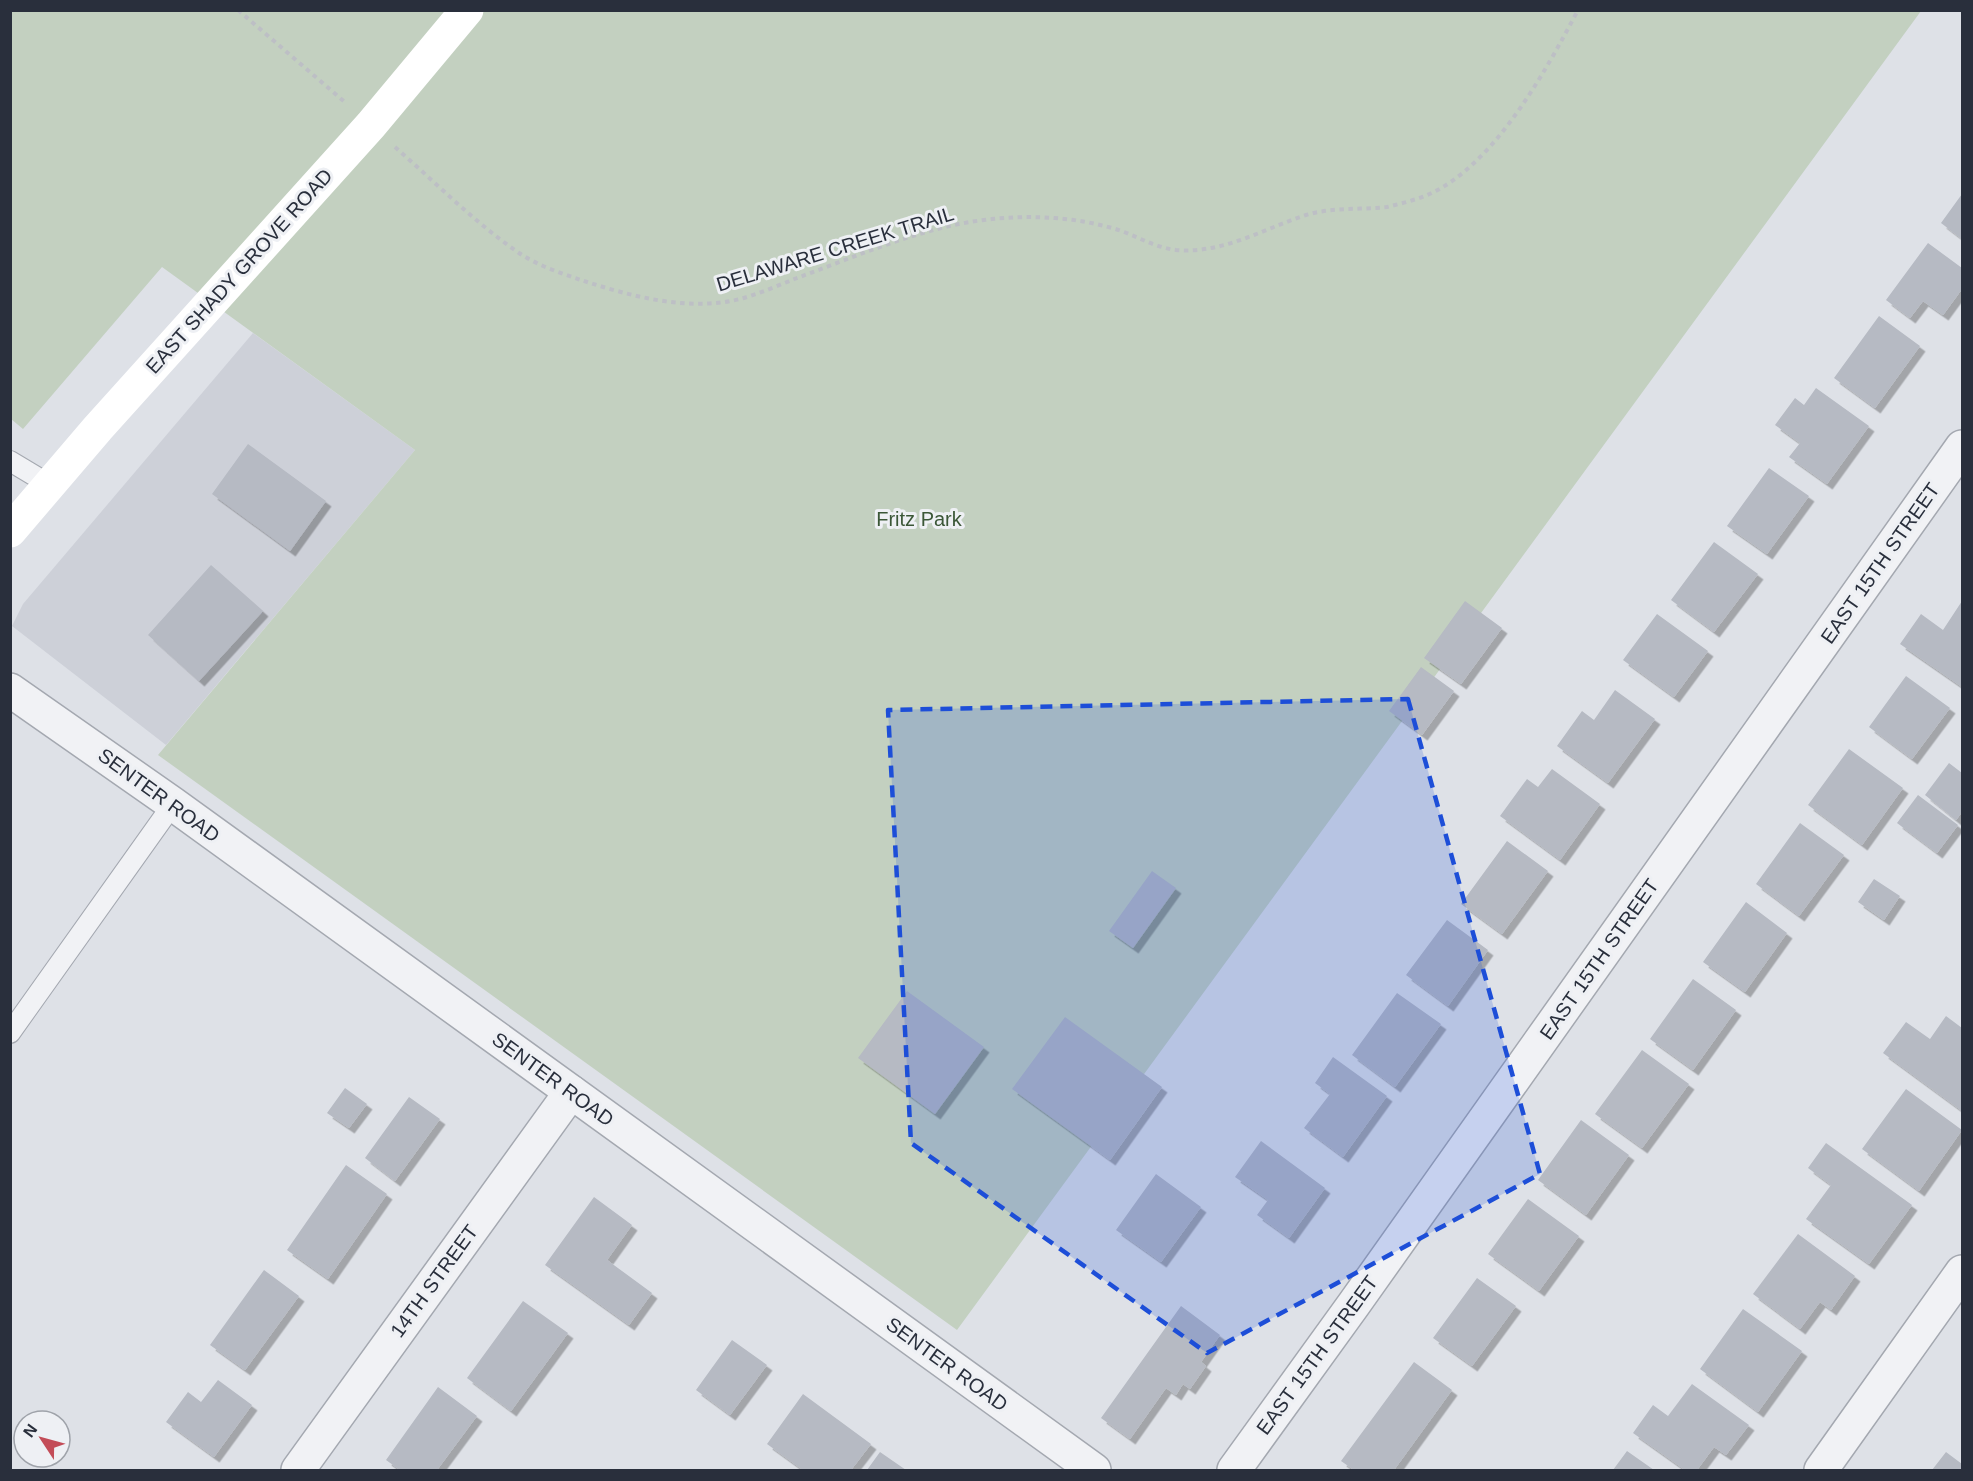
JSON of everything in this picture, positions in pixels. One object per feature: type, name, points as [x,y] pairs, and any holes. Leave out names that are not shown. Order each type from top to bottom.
[{"type":"main road","name":"EAST SHADY GROVE ROAD","points":[[10,531],[98,428],[371,125],[466,10]]},
{"type":"street","name":"EAST 15TH STREET","points":[[1234,1470],[1962,447]]},
{"type":"street","name":"SENTER ROAD","points":[[10,690],[173,804],[1094,1470]]},
{"type":"street","name":"14TH STREET","points":[[298,1470],[571,1092]]},
{"type":"street","points":[[1821,1470],[1962,1272]]},
{"type":"lane","points":[[10,461],[50,485]]},
{"type":"lane","points":[[10,1033],[173,804]]},
{"type":"path","name":"DELAWARE CREEK TRAIL","points":[[238,10],[494,235],[522,255],[557,272],[613,290],[666,301],[708,304],[740,299],[894,242],[940,229],[989,219],[1040,217],[1079,220],[1116,229],[1144,242],[1174,250],[1204,250],[1226,245],[1309,214],[1333,210],[1387,207],[1418,199],[1461,175],[1493,143],[1530,95],[1578,10]]},
{"type":"highlighted area","points":[[1408,699],[1540,1174],[1207,1353],[911,1143],[888,710]]},
{"type":"shaded area","points":[[253,333],[415,450],[166,745],[12,626],[23,604]]},
{"type":"green space","name":"Fritz Park","points":[[10,11],[1921,11],[957,1330],[158,755],[415,450],[162,267],[23,429],[11,419]]},
{"type":"building","points":[[1962,194],[1962,239],[1941,223]]},
{"type":"building","points":[[1928,243],[1962,268],[1962,289],[1943,315],[1923,301],[1910,318],[1886,300]]},
{"type":"building","points":[[1879,316],[1920,346],[1875,408],[1834,378]]},
{"type":"building","points":[[1816,388],[1869,426],[1827,484],[1789,457],[1800,443],[1775,425],[1795,398],[1804,405]]},
{"type":"building","points":[[248,444],[326,501],[290,551],[212,494]]},
{"type":"building","points":[[1769,468],[1809,496],[1767,554],[1727,526]]},
{"type":"building","points":[[1714,542],[1758,574],[1714,632],[1671,600]]},
{"type":"building","points":[[211,565],[263,611],[199,681],[148,635]]},
{"type":"building","points":[[1465,601],[1502,628],[1461,684],[1424,658]]},
{"type":"building","points":[[1962,601],[1962,687],[1900,644],[1921,614],[1943,630]]},
{"type":"building","points":[[1657,614],[1708,651],[1674,697],[1623,660]]},
{"type":"building","points":[[1421,667],[1454,691],[1422,735],[1389,711]]},
{"type":"building","points":[[1906,676],[1950,708],[1912,759],[1869,727]]},
{"type":"building","points":[[1615,690],[1655,719],[1608,783],[1557,746],[1582,711],[1594,720]]},
{"type":"building","points":[[1849,749],[1903,788],[1862,845],[1808,805]]},
{"type":"building","points":[[1949,763],[1962,773],[1962,812],[1956,820],[1925,795]]},
{"type":"building","points":[[1552,769],[1600,804],[1560,860],[1500,816],[1527,779],[1538,787]]},
{"type":"building","points":[[1918,795],[1958,825],[1937,853],[1897,823]]},
{"type":"building","points":[[1800,823],[1844,855],[1799,916],[1756,884]]},
{"type":"building","points":[[1507,841],[1548,871],[1502,934],[1461,904]]},
{"type":"building","points":[[1152,871],[1176,888],[1133,948],[1109,931]]},
{"type":"building","points":[[1874,879],[1900,896],[1884,920],[1858,902]]},
{"type":"building","points":[[1746,902],[1787,933],[1745,992],[1703,962]]},
{"type":"building","points":[[1447,920],[1488,950],[1448,1006],[1406,975]]},
{"type":"building","points":[[1693,979],[1736,1010],[1693,1070],[1650,1039]]},
{"type":"building","points":[[907,991],[984,1047],[935,1114],[858,1058]]},
{"type":"building","points":[[1397,993],[1441,1024],[1395,1087],[1352,1055]]},
{"type":"building","points":[[1946,1016],[1962,1028],[1962,1111],[1883,1053],[1906,1022],[1930,1039]]},
{"type":"building","points":[[1065,1017],[1162,1087],[1110,1160],[1012,1089]]},
{"type":"building","points":[[1642,1050],[1689,1084],[1642,1148],[1595,1114]]},
{"type":"building","points":[[1333,1057],[1387,1096],[1343,1157],[1304,1128],[1330,1094],[1315,1083]]},
{"type":"building","points":[[345,1088],[367,1104],[349,1128],[327,1113]]},
{"type":"building","points":[[1906,1089],[1962,1130],[1919,1191],[1862,1149]]},
{"type":"building","points":[[409,1097],[440,1119],[395,1181],[365,1158]]},
{"type":"building","points":[[1581,1120],[1629,1155],[1586,1215],[1538,1180]]},
{"type":"building","points":[[1261,1141],[1325,1188],[1289,1238],[1257,1215],[1268,1200],[1235,1177]]},
{"type":"building","points":[[1826,1143],[1912,1205],[1869,1264],[1806,1219],[1831,1185],[1808,1168]]},
{"type":"building","points":[[346,1165],[387,1194],[328,1279],[287,1250]]},
{"type":"building","points":[[1156,1174],[1201,1207],[1161,1262],[1116,1230]]},
{"type":"building","points":[[594,1197],[632,1225],[607,1260],[652,1293],[629,1325],[545,1265]]},
{"type":"building","points":[[1528,1199],[1579,1236],[1539,1291],[1488,1254]]},
{"type":"building","points":[[1798,1234],[1855,1276],[1831,1310],[1820,1302],[1800,1329],[1753,1294]]},
{"type":"building","points":[[264,1270],[299,1296],[245,1370],[210,1345]]},
{"type":"building","points":[[1477,1278],[1516,1306],[1472,1366],[1433,1338]]},
{"type":"building","points":[[523,1301],[568,1333],[511,1411],[467,1378]]},
{"type":"building","points":[[1181,1306],[1220,1335],[1201,1362],[1206,1366],[1190,1389],[1183,1384],[1176,1395],[1166,1388],[1130,1439],[1101,1418]]},
{"type":"building","points":[[1743,1309],[1802,1351],[1758,1412],[1700,1369]]},
{"type":"building","points":[[732,1340],[767,1365],[730,1415],[696,1390]]},
{"type":"building","points":[[1414,1362],[1452,1390],[1394,1470],[1354,1470],[1341,1461]]},
{"type":"building","points":[[218,1380],[252,1405],[214,1457],[166,1422],[188,1392],[201,1402]]},
{"type":"building","points":[[1692,1384],[1749,1425],[1726,1455],[1714,1447],[1697,1470],[1685,1470],[1633,1433],[1653,1405],[1668,1416]]},
{"type":"building","points":[[438,1387],[477,1416],[437,1470],[400,1470],[386,1460]]},
{"type":"building","points":[[803,1394],[871,1444],[851,1470],[803,1470],[767,1444]]},
{"type":"building","points":[[1627,1451],[1654,1470],[1613,1470]]},
{"type":"building","points":[[880,1452],[906,1470],[867,1470]]},
{"type":"building","points":[[1946,1452],[1962,1464],[1962,1470],[1932,1470]]}]
